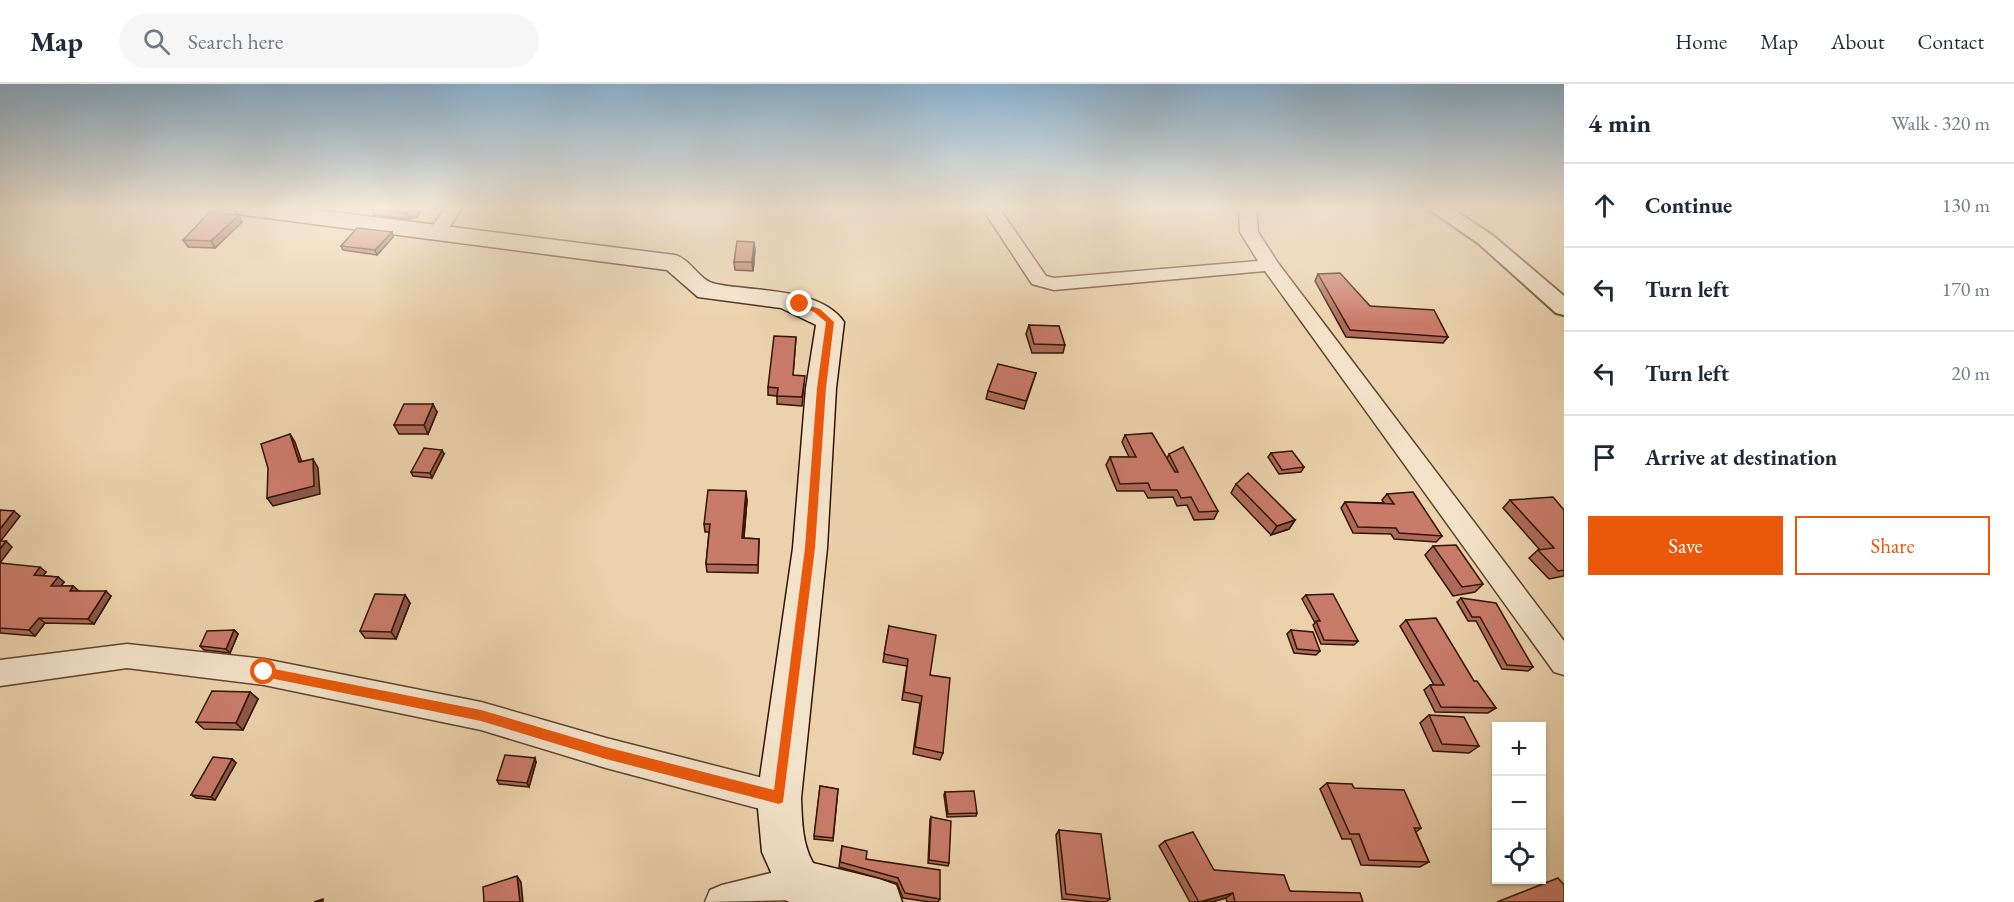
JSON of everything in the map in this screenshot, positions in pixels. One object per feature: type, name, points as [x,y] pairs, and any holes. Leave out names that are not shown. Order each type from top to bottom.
[{"type":"main road","points":[[550,246],[675,263],[696,284],[707,291],[800,304],[817,311],[830,322],[821,388],[810,548],[779,798],[785,858],[799,883],[879,902]]},
{"type":"street","points":[[1016,246],[1039,280],[1054,284],[1270,266]]},
{"type":"street","points":[[1258,246],[1270,266],[1564,663]]},
{"type":"street","points":[[1493,246],[1564,308]]},
{"type":"street","points":[[0,673],[127,656],[264,672],[481,716],[606,753],[779,798]]},
{"type":"street","points":[[722,902],[799,883]]},
{"type":"building","points":[[342,246],[379,246],[375,250]]},
{"type":"building","points":[[736,246],[754,246],[752,262],[734,262]]},
{"type":"building","points":[[1340,273],[1370,306],[1434,310],[1448,337],[1350,330],[1318,274]]},
{"type":"building","points":[[1029,325],[1059,326],[1065,345],[1034,344]]},
{"type":"building","points":[[774,336],[796,337],[793,375],[805,376],[802,397],[777,396],[778,388],[768,387]]},
{"type":"building","points":[[998,364],[1036,373],[1026,401],[988,391]]},
{"type":"building","points":[[404,404],[433,404],[424,425],[394,425]]},
{"type":"building","points":[[1152,433],[1175,472],[1178,472],[1169,454],[1183,447],[1218,511],[1199,512],[1191,497],[1181,498],[1177,490],[1151,490],[1148,483],[1120,484],[1110,457],[1136,457],[1125,435]]},
{"type":"building","points":[[290,434],[299,462],[313,459],[314,486],[267,498],[268,468],[261,444]]},
{"type":"building","points":[[424,448],[442,450],[430,473],[411,472]]},
{"type":"building","points":[[1292,451],[1304,467],[1282,470],[1271,453]]},
{"type":"building","points":[[1248,473],[1295,520],[1277,526],[1236,484]]},
{"type":"building","points":[[708,490],[746,491],[742,538],[759,539],[758,565],[706,564],[710,524],[704,524]]},
{"type":"building","points":[[1413,492],[1442,536],[1399,533],[1396,528],[1358,527],[1345,502],[1394,504],[1387,494]]},
{"type":"building","points":[[1553,497],[1564,510],[1564,570],[1558,571],[1538,550],[1554,548],[1510,500]]},
{"type":"building","points":[[0,510],[14,511],[0,529]]},
{"type":"building","points":[[0,541],[6,541],[0,549]]},
{"type":"building","points":[[1456,545],[1483,584],[1462,587],[1433,546]]},
{"type":"building","points":[[0,563],[40,567],[34,575],[58,577],[51,586],[73,586],[70,591],[106,591],[88,619],[39,618],[29,630],[0,628]]},
{"type":"building","points":[[375,594],[405,595],[391,632],[360,631]]},
{"type":"building","points":[[1333,594],[1358,641],[1324,640],[1316,621],[1320,621],[1306,595]]},
{"type":"building","points":[[1461,598],[1496,603],[1533,667],[1507,665],[1480,617],[1472,617]]},
{"type":"building","points":[[1436,618],[1474,681],[1477,681],[1496,708],[1441,707],[1430,685],[1444,685],[1406,620]]},
{"type":"building","points":[[889,626],[936,635],[930,675],[950,678],[943,753],[915,747],[922,696],[904,692],[908,659],[884,654]]},
{"type":"building","points":[[234,630],[226,649],[200,646],[207,631]]},
{"type":"building","points":[[1291,630],[1313,632],[1320,651],[1297,649]]},
{"type":"building","points":[[212,691],[250,692],[236,723],[196,722]]},
{"type":"building","points":[[1429,715],[1464,717],[1479,746],[1442,744]]},
{"type":"building","points":[[505,755],[535,758],[527,783],[497,780]]},
{"type":"building","points":[[213,757],[232,759],[211,797],[191,795]]},
{"type":"building","points":[[1327,783],[1352,784],[1354,788],[1404,790],[1421,828],[1414,828],[1429,862],[1369,860],[1359,834],[1350,834]]},
{"type":"building","points":[[820,786],[838,789],[833,838],[814,836]]},
{"type":"building","points":[[974,791],[977,813],[948,814],[945,792]]},
{"type":"building","points":[[931,817],[951,821],[949,863],[929,860]]},
{"type":"building","points":[[1059,830],[1101,834],[1110,899],[1066,894]]},
{"type":"building","points":[[1193,832],[1214,870],[1284,875],[1290,891],[1360,893],[1363,902],[1235,902],[1233,893],[1199,902],[1165,841]]},
{"type":"building","points":[[842,846],[867,851],[866,859],[940,870],[940,899],[905,893],[898,878],[840,862]]},
{"type":"building","points":[[517,876],[520,902],[484,902],[483,887]]},
{"type":"building","points":[[1558,878],[1564,885],[1564,902],[1497,902],[1546,884]]},
{"type":"route","points":[[264,672],[481,716],[606,753],[779,798],[810,548],[821,388],[830,322],[817,311],[800,304]]}]
